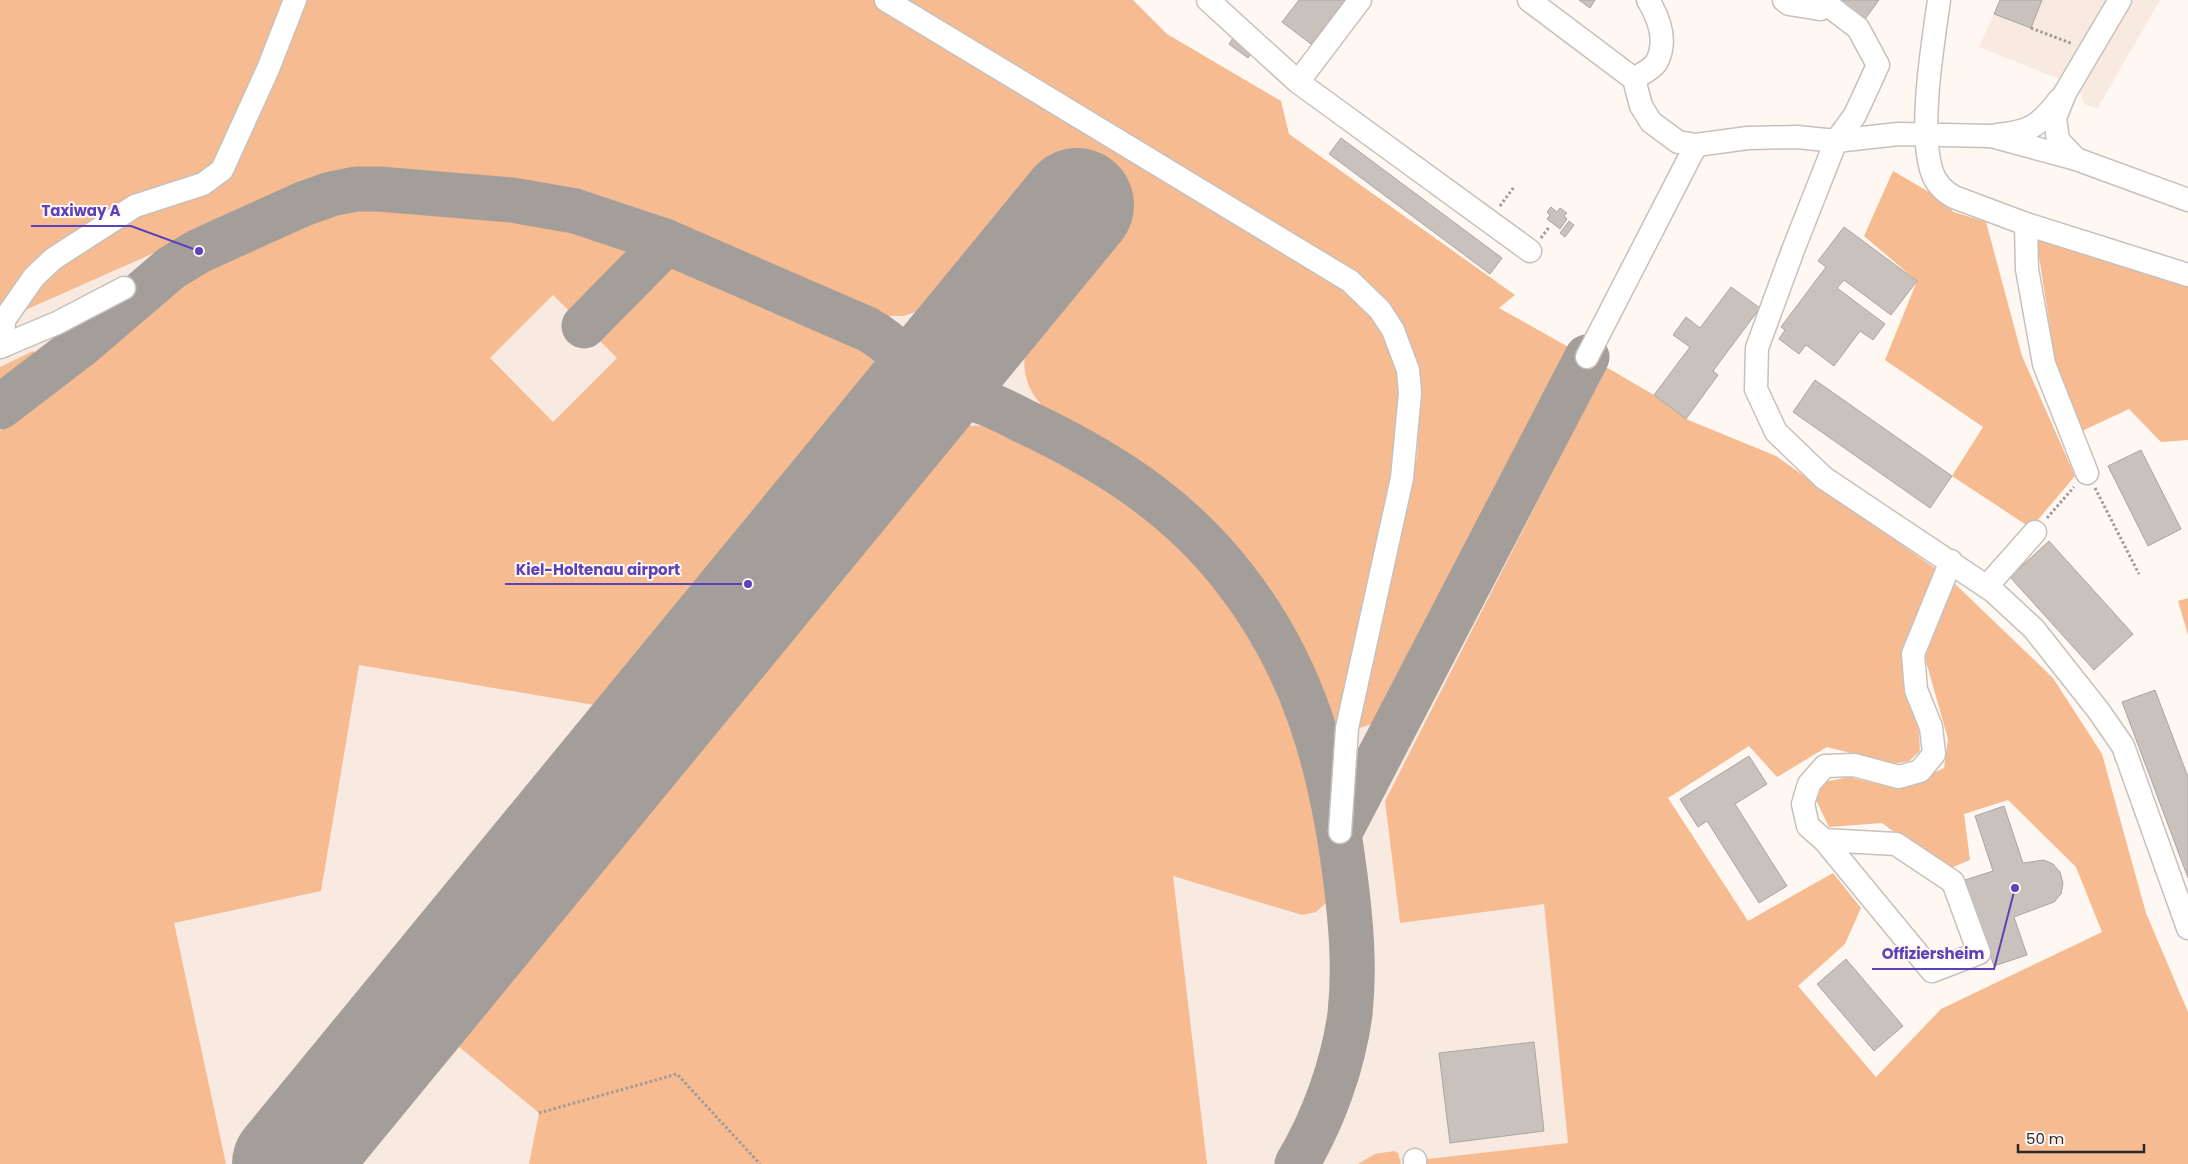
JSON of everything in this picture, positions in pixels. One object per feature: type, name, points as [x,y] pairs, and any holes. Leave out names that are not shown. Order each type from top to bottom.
[{"type":"lane","points":[[124,288],[57,323],[2,347],[4,320],[34,277],[46,264],[135,206],[203,184],[222,170],[268,69],[295,0]]},
{"type":"lane","points":[[886,0],[1350,281],[1380,310],[1393,330],[1408,370],[1409,418],[1402,478],[1346,728],[1340,832]]},
{"type":"lane","points":[[1208,0],[1298,82],[1530,251]]},
{"type":"lane","points":[[1298,82],[1360,0]]},
{"type":"lane","points":[[1529,0],[1634,79],[1641,106],[1651,122],[1678,142],[1696,145],[1748,138],[1797,137],[1836,141],[1927,134],[1991,136],[2021,132],[2044,119],[2065,93],[2120,0]]},
{"type":"lane","points":[[1634,79],[1656,63],[1662,38],[1658,16],[1648,0]]},
{"type":"lane","points":[[1784,0],[1789,4],[1820,8],[1825,3],[1858,28],[1878,65],[1855,115],[1836,141],[1758,348],[1756,389],[1776,432],[1824,478],[1987,586],[2034,629],[2098,710],[2123,746],[2188,928]]},
{"type":"lane","points":[[1939,0],[1930,60],[1927,134],[1928,159],[1932,173],[1944,192],[2026,224],[2188,275]]},
{"type":"lane","points":[[2065,93],[2055,118],[2058,140],[2076,159]]},
{"type":"lane","points":[[1991,136],[2076,159],[2188,200]]},
{"type":"lane","points":[[1586,357],[1696,145]]},
{"type":"lane","points":[[2026,224],[2027,269],[2044,364],[2087,473]]},
{"type":"lane","points":[[1987,586],[2035,532]]},
{"type":"lane","points":[[1824,840],[1896,844],[1953,882],[1979,954],[1932,972],[1824,840],[1808,826],[1803,804],[1809,784],[1825,766],[1854,765],[1899,777],[1920,771],[1934,754],[1931,727],[1916,690],[1913,654],[1951,561]]},
{"type":"path","points":[[2031,28],[2090,51]]},
{"type":"path","points":[[1489,220],[1514,187]]},
{"type":"path","points":[[2035,532],[2087,473],[2139,574]]},
{"type":"path","points":[[539,1113],[677,1074],[760,1164]]},
{"type":"shaded area","points":[[0,0],[901,0],[1498,308],[1606,367],[1385,801],[1400,923],[1544,903],[1568,1143],[1401,1162],[1401,1164],[0,1164]]},
{"type":"shaded area","points":[[0,0],[286,0],[212,173],[126,206],[0,313]]},
{"type":"shaded area","points":[[298,0],[873,0],[1371,304],[1403,378],[1403,429],[1341,727],[1333,721],[1322,706],[1302,660],[1265,596],[1244,568],[1221,543],[1169,492],[1114,451],[1062,421],[1047,410],[1035,396],[1027,380],[1024,361],[1028,337],[1117,226],[1046,169],[941,297],[922,310],[903,316],[868,313],[670,226],[578,196],[456,180],[379,173],[327,180],[298,189],[12,316],[40,275],[130,213],[202,189]]},
{"type":"shaded area","points":[[901,0],[1133,0],[1167,34],[1281,101],[1289,134],[1515,295],[1499,308],[1570,348],[1384,711],[1374,722],[1352,729],[1417,458],[1421,388],[1413,351],[1384,302]]},
{"type":"shaded area","points":[[2000,0],[2160,0],[2097,109],[2084,104],[2079,87],[1979,47]]},
{"type":"shaded area","points":[[1893,171],[1929,192],[1954,212],[1986,222],[2022,356],[2075,476],[2031,528],[1952,476],[1983,427],[1885,360],[1917,281],[1864,236]]},
{"type":"shaded area","points":[[359,205],[529,217],[630,245],[633,251],[633,258],[577,319],[553,295],[490,358],[553,422],[617,358],[592,333],[639,282],[672,261],[860,342],[872,357],[878,375],[606,707],[359,665],[321,891],[174,923],[226,1164],[0,1164],[0,431],[85,367],[136,319],[182,280],[223,257],[319,215]]},
{"type":"shaded area","points":[[2036,237],[2188,286],[2188,440],[2161,442],[2129,409],[2082,431],[2055,360]]},
{"type":"shaded area","points":[[33,351],[37,356],[0,383],[0,367]]},
{"type":"shaded area","points":[[1606,367],[1654,395],[1686,419],[1776,456],[1936,569],[1909,692],[1919,732],[1920,751],[1909,761],[1894,764],[1827,747],[1777,777],[1749,746],[1668,798],[1748,921],[1833,873],[1861,908],[1845,944],[1798,986],[1876,1077],[1941,1009],[2102,932],[2076,867],[2008,800],[1964,814],[1970,860],[1946,870],[1882,823],[1829,827],[1816,800],[1824,782],[1849,777],[1898,789],[1944,768],[1948,739],[1925,658],[1954,583],[2053,678],[2102,754],[2146,913],[2188,1012],[2188,1164],[1419,1164],[1419,1160],[1568,1143],[1544,904],[1400,923],[1385,801]]},
{"type":"shaded area","points":[[991,425],[1040,446],[1086,470],[1128,498],[1166,529],[1201,564],[1233,603],[1261,647],[1286,695],[1302,739],[1309,763],[1323,835],[1330,882],[1328,901],[1316,912],[1302,915],[1173,876],[1207,1164],[529,1164],[539,1113],[451,1040],[947,434],[965,426]]},
{"type":"shaded area","points":[[2188,598],[2188,635],[2178,601]]},
{"type":"shaded area","points":[[1394,1151],[1398,1153],[1401,1164],[1358,1164],[1375,1154]]},
{"type":"building","points":[[1299,0],[1345,0],[1311,44],[1282,22]]},
{"type":"building","points":[[1579,0],[1595,0],[1590,8]]},
{"type":"building","points":[[1825,0],[1879,0],[1860,26]]},
{"type":"building","points":[[2000,0],[2042,0],[2031,28],[1994,14]]},
{"type":"building","points":[[1233,38],[1252,52],[1248,58],[1229,44]]},
{"type":"building","points":[[1341,138],[1502,258],[1490,274],[1329,154]]},
{"type":"building","points":[[1551,207],[1557,212],[1560,208],[1567,213],[1564,216],[1567,219],[1560,229],[1547,219],[1550,215],[1547,212]]},
{"type":"building","points":[[1569,221],[1574,225],[1565,237],[1560,233]]},
{"type":"building","points":[[1844,227],[1917,281],[1891,315],[1844,280],[1837,288],[1885,324],[1873,340],[1860,331],[1834,366],[1806,345],[1799,354],[1779,339],[1785,330],[1781,327],[1826,267],[1818,261]]},
{"type":"building","points":[[1731,287],[1760,308],[1713,371],[1718,375],[1686,419],[1654,395],[1690,347],[1673,335],[1686,317],[1700,328]]},
{"type":"building","points":[[1815,380],[1952,476],[1930,508],[1793,412]]},
{"type":"building","points":[[2141,450],[2181,529],[2148,546],[2108,466]]},
{"type":"building","points":[[2049,541],[2133,634],[2094,670],[2010,577]]},
{"type":"building","points":[[2155,690],[2188,777],[2188,878],[2122,702]]},
{"type":"building","points":[[1749,756],[1767,784],[1735,804],[1787,886],[1759,903],[1707,821],[1698,827],[1680,799]]},
{"type":"building","points":[[2004,806],[2023,863],[2044,860],[2053,864],[2060,872],[2063,883],[2061,894],[2054,902],[2014,917],[2027,955],[1994,966],[1965,880],[1993,871],[1975,816]]},
{"type":"building","points":[[1846,959],[1903,1026],[1874,1051],[1817,984]]},
{"type":"building","points":[[1534,1042],[1544,1131],[1450,1143],[1439,1053]]},
{"type":"taxiway","points":[[0,407],[81,345],[171,268],[199,251],[303,204],[331,194],[356,189],[379,189],[512,200],[575,211],[662,240],[867,329],[885,341],[901,356],[910,375],[912,385],[910,396],[896,425]]},
{"type":"taxiway","points":[[584,326],[655,254],[662,240]]},
{"type":"taxiway","points":[[1340,832],[1587,357]]},
{"type":"taxiway","points":[[896,425],[915,409],[933,400],[950,397],[967,398],[984,402],[1001,410],[1096,459],[1122,475],[1170,511],[1215,554],[1259,613],[1279,647],[1311,719],[1332,795],[1345,875],[1352,944],[1352,979],[1347,1034],[1331,1092],[1297,1164]]},
{"type":"runway","points":[[289,1164],[1077,205]]},
{"type":"place","name":"Taxiway A","points":[[199,251]]},
{"type":"place","name":"Kiel-Holtenau airport","points":[[748,584]]},
{"type":"place","name":"Offiziersheim","points":[[2015,888]]}]
